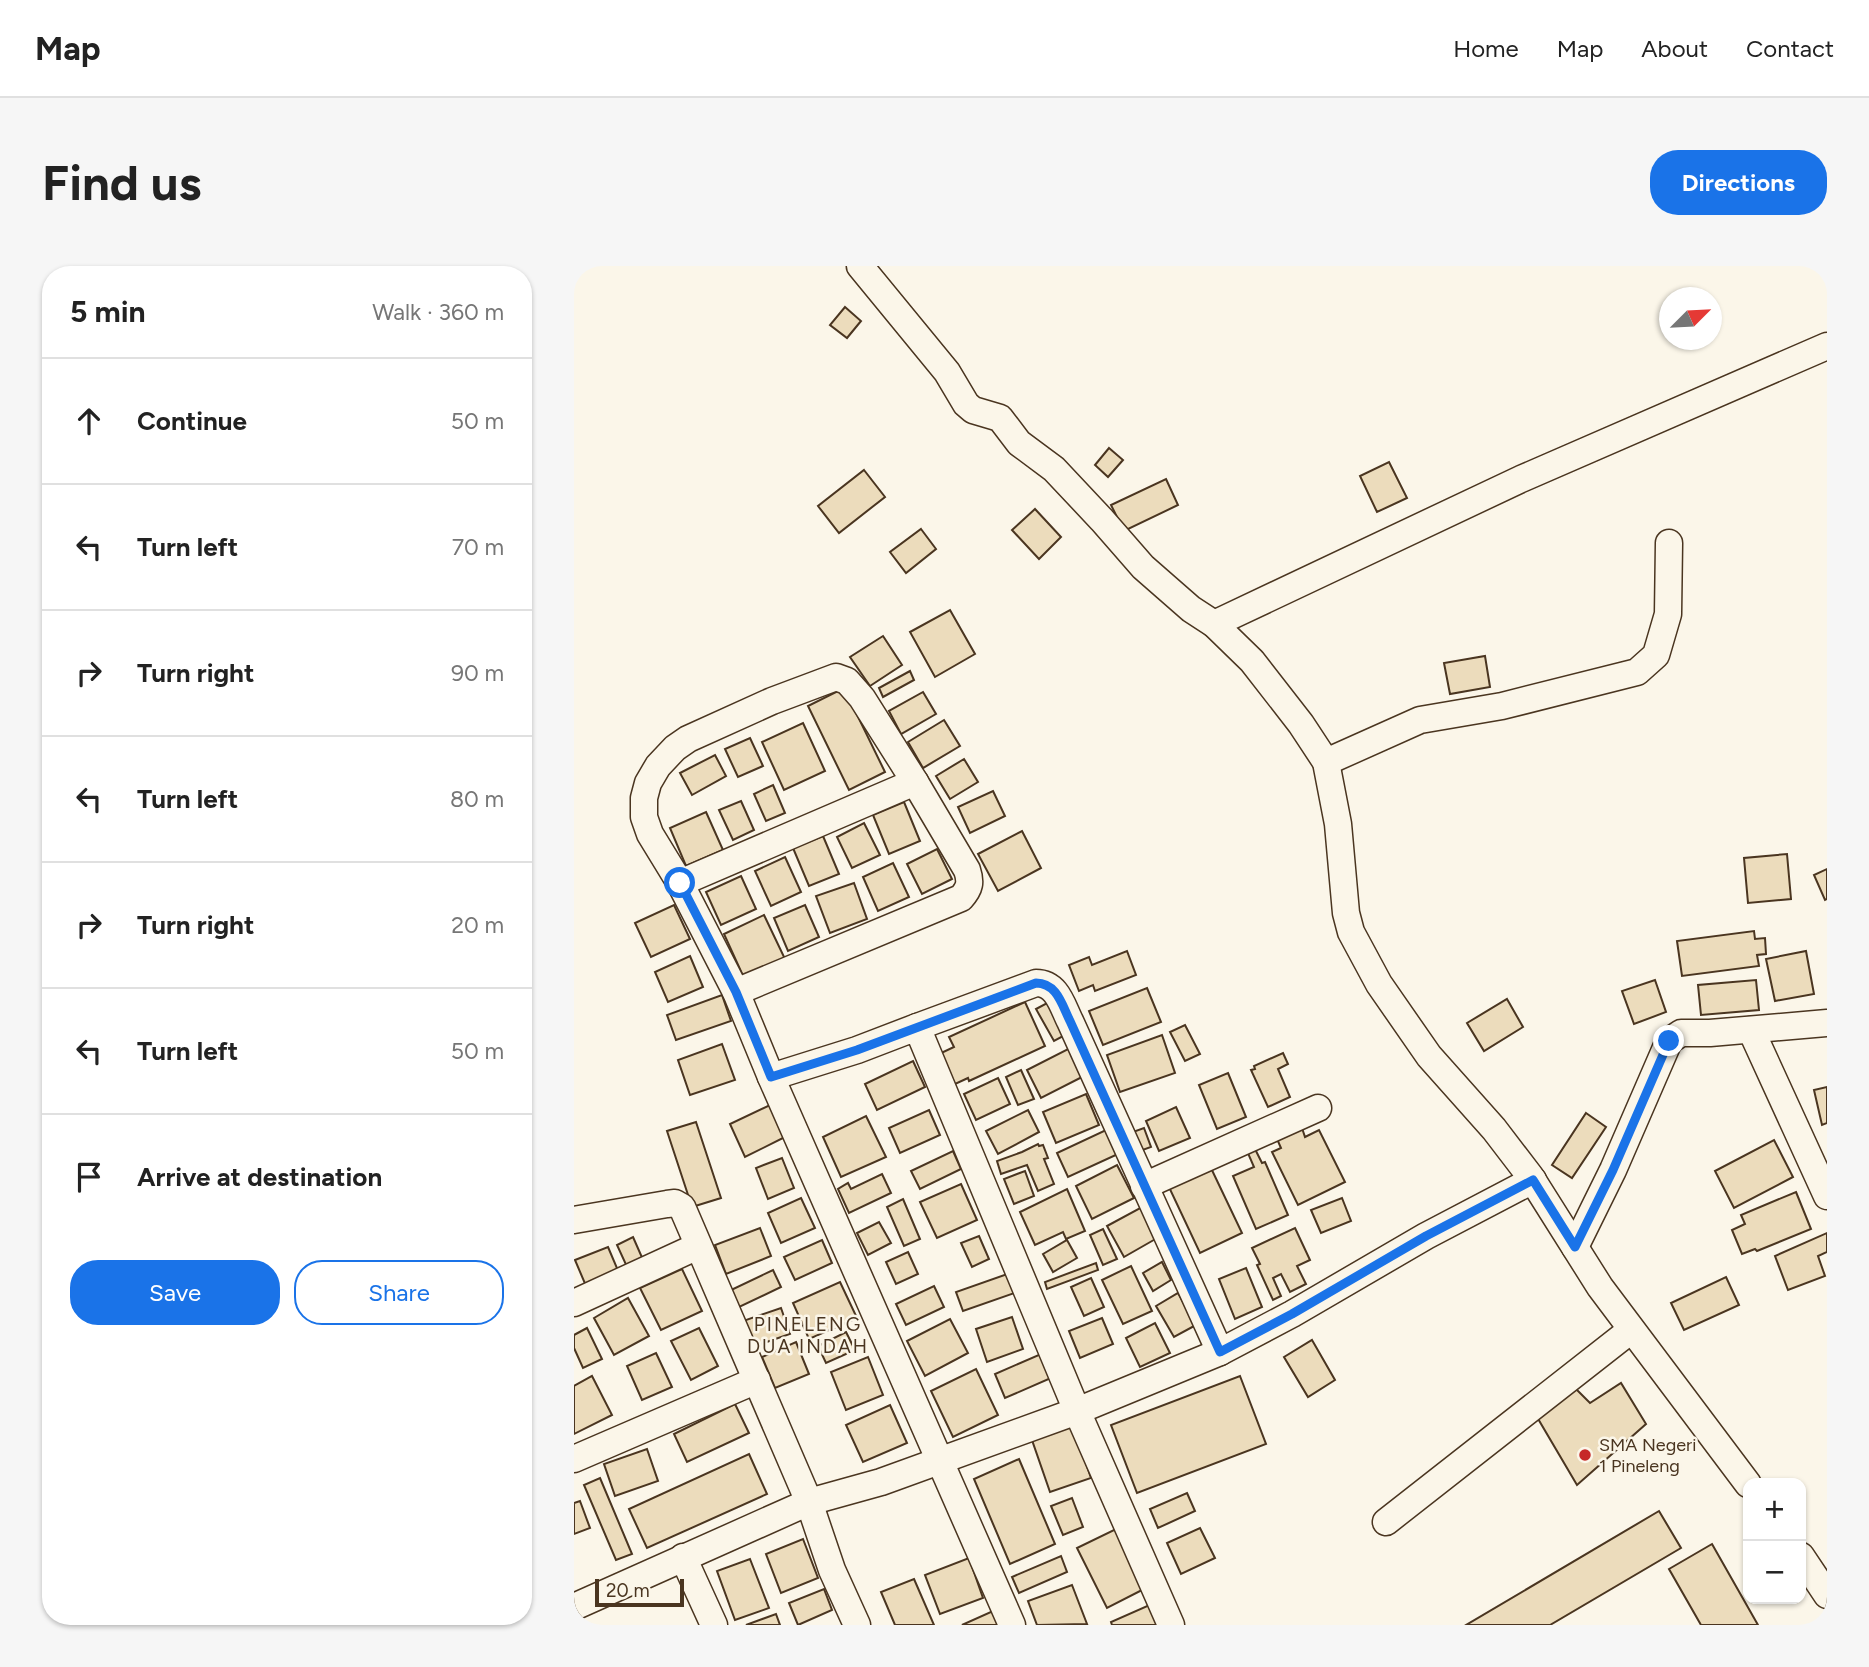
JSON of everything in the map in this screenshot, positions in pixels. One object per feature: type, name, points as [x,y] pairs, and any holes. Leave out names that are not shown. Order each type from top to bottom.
[{"type":"street","points":[[860,266],[947,372],[966,404],[973,410],[1000,418],[1019,443],[1054,469],[1143,567],[1191,610],[1214,624],[1252,661],[1301,724],[1326,762],[1338,824],[1343,900],[1352,932],[1379,984],[1430,1056],[1494,1129],[1533,1180],[1600,1287],[1744,1478]]},
{"type":"street","points":[[1214,624],[1521,479],[1827,346]]},
{"type":"street","points":[[1326,762],[1420,720],[1502,706],[1637,672],[1656,655],[1668,614],[1669,543]]},
{"type":"street","points":[[736,992],[961,898],[969,889],[967,870],[915,782],[862,698],[847,681],[836,677],[772,701],[688,739],[675,748],[658,766],[648,783],[644,798],[644,817],[650,835],[680,883],[736,992],[938,1461],[1012,1625]]},
{"type":"street","points":[[680,883],[915,782]]},
{"type":"street","points":[[771,1077],[857,1050],[1036,983],[1051,987],[1062,1004],[1220,1352]]},
{"type":"street","points":[[1575,1247],[1613,1170],[1669,1041],[1681,1033],[1827,1023]]},
{"type":"street","points":[[917,1027],[1077,1411],[1171,1625]]},
{"type":"street","points":[[1751,1030],[1827,1196]]},
{"type":"street","points":[[1144,1186],[1318,1108]]},
{"type":"street","points":[[574,1607],[808,1502],[881,1482],[1077,1411],[1220,1352],[1292,1314],[1426,1236],[1533,1180]]},
{"type":"street","points":[[574,1220],[676,1203],[687,1215],[857,1625]]},
{"type":"street","points":[[574,1303],[698,1246]]},
{"type":"street","points":[[1386,1522],[1631,1330]]},
{"type":"street","points":[[574,1459],[757,1380]]},
{"type":"street","points":[[683,1558],[714,1625]]},
{"type":"street","points":[[1806,1564],[1827,1595]]},
{"type":"building","points":[[845,307],[861,321],[847,338],[830,325]]},
{"type":"building","points":[[1109,448],[1123,460],[1108,477],[1095,465]]},
{"type":"building","points":[[1389,462],[1407,498],[1377,512],[1360,476]]},
{"type":"building","points":[[864,470],[885,497],[839,533],[818,506]]},
{"type":"building","points":[[1166,479],[1178,505],[1124,531],[1111,505]]},
{"type":"building","points":[[1035,509],[1061,537],[1039,559],[1012,530]]},
{"type":"building","points":[[921,529],[936,549],[906,573],[890,552]]},
{"type":"building","points":[[950,610],[975,654],[935,677],[910,632]]},
{"type":"building","points":[[883,636],[902,665],[870,686],[850,657]]},
{"type":"building","points":[[1485,656],[1490,687],[1450,694],[1444,663]]},
{"type":"building","points":[[910,671],[914,680],[883,697],[879,688]]},
{"type":"building","points":[[844,688],[885,772],[849,790],[808,706]]},
{"type":"building","points":[[923,692],[936,714],[901,734],[889,711]]},
{"type":"building","points":[[944,720],[960,746],[923,768],[908,742]]},
{"type":"building","points":[[803,723],[825,771],[784,790],[762,742]]},
{"type":"building","points":[[750,738],[763,766],[738,777],[725,749]]},
{"type":"building","points":[[715,755],[726,776],[692,795],[680,773]]},
{"type":"building","points":[[964,759],[978,782],[950,799],[936,776]]},
{"type":"building","points":[[773,785],[785,813],[766,821],[754,794]]},
{"type":"building","points":[[993,791],[1005,816],[970,833],[958,807]]},
{"type":"building","points":[[741,801],[754,830],[733,840],[719,810]]},
{"type":"building","points":[[904,802],[920,841],[889,854],[873,815]]},
{"type":"building","points":[[706,812],[723,850],[686,866],[670,828]]},
{"type":"building","points":[[864,823],[880,855],[852,868],[837,837]]},
{"type":"building","points":[[1022,831],[1041,868],[998,891],[978,854]]},
{"type":"building","points":[[823,836],[839,874],[809,886],[793,848]]},
{"type":"building","points":[[937,849],[952,879],[922,894],[907,864]]},
{"type":"building","points":[[1787,854],[1791,899],[1748,903],[1744,858]]},
{"type":"building","points":[[785,857],[801,892],[771,906],[755,871]]},
{"type":"building","points":[[893,863],[909,897],[878,911],[863,877]]},
{"type":"building","points":[[1827,869],[1827,899],[1825,900],[1814,875]]},
{"type":"building","points":[[741,876],[756,909],[721,925],[706,892]]},
{"type":"building","points":[[854,883],[867,919],[830,933],[816,896]]},
{"type":"building","points":[[674,905],[690,939],[651,957],[635,923]]},
{"type":"building","points":[[805,905],[819,937],[788,951],[774,918]]},
{"type":"building","points":[[764,915],[785,959],[744,978],[724,934]]},
{"type":"building","points":[[1754,931],[1755,939],[1765,938],[1766,954],[1757,955],[1759,966],[1682,976],[1677,941]]},
{"type":"building","points":[[1127,951],[1136,975],[1095,991],[1093,985],[1079,991],[1069,965],[1089,957],[1092,965]]},
{"type":"building","points":[[1806,951],[1814,994],[1775,1001],[1766,959]]},
{"type":"building","points":[[690,956],[703,987],[668,1002],[655,972]]},
{"type":"building","points":[[1655,980],[1666,1012],[1634,1024],[1622,991]]},
{"type":"building","points":[[1756,980],[1759,1010],[1701,1015],[1698,985]]},
{"type":"building","points":[[1147,988],[1161,1022],[1103,1045],[1089,1011]]},
{"type":"building","points":[[722,995],[731,1021],[676,1040],[667,1015]]},
{"type":"building","points":[[1507,999],[1523,1027],[1484,1051],[1467,1023]]},
{"type":"building","points":[[1025,1002],[1045,1046],[969,1081],[968,1078],[953,1085],[939,1054],[954,1047],[949,1037]]},
{"type":"building","points":[[1049,1002],[1067,1034],[1054,1041],[1036,1009]]},
{"type":"building","points":[[1185,1025],[1200,1054],[1185,1061],[1170,1032]]},
{"type":"building","points":[[1162,1035],[1175,1073],[1120,1092],[1107,1055]]},
{"type":"building","points":[[722,1044],[735,1080],[690,1095],[678,1060]]},
{"type":"building","points":[[1072,1047],[1086,1075],[1041,1098],[1027,1070]]},
{"type":"building","points":[[1283,1053],[1288,1064],[1278,1069],[1290,1097],[1268,1107],[1251,1070],[1255,1069],[1254,1066]]},
{"type":"building","points":[[913,1061],[925,1087],[877,1110],[865,1084]]},
{"type":"building","points":[[1021,1070],[1034,1099],[1018,1105],[1006,1077]]},
{"type":"building","points":[[1228,1073],[1246,1117],[1217,1129],[1199,1085]]},
{"type":"building","points":[[998,1078],[1010,1104],[976,1120],[964,1094]]},
{"type":"building","points":[[1827,1087],[1827,1123],[1822,1125],[1814,1090]]},
{"type":"building","points":[[1086,1094],[1099,1125],[1056,1143],[1043,1112]]},
{"type":"building","points":[[770,1105],[785,1137],[745,1157],[730,1124]]},
{"type":"building","points":[[1176,1107],[1190,1138],[1159,1151],[1146,1121]]},
{"type":"building","points":[[929,1110],[940,1135],[900,1153],[889,1128]]},
{"type":"building","points":[[1028,1110],[1039,1132],[998,1154],[986,1131]]},
{"type":"building","points":[[1586,1113],[1606,1127],[1572,1178],[1552,1165]]},
{"type":"building","points":[[866,1116],[886,1157],[841,1177],[823,1137]]},
{"type":"building","points":[[696,1122],[721,1198],[692,1207],[667,1131]]},
{"type":"building","points":[[1144,1128],[1151,1147],[1137,1152],[1130,1133]]},
{"type":"building","points":[[1302,1128],[1305,1137],[1319,1130],[1345,1182],[1298,1205],[1272,1152],[1281,1148],[1277,1139]]},
{"type":"building","points":[[1106,1130],[1118,1154],[1068,1177],[1057,1153]]},
{"type":"building","points":[[1774,1140],[1793,1177],[1734,1208],[1715,1171]]},
{"type":"building","points":[[1038,1144],[1043,1145],[1048,1158],[1044,1159],[1054,1184],[1038,1191],[1027,1165],[1001,1174],[997,1161]]},
{"type":"building","points":[[1254,1147],[1262,1163],[1265,1162],[1288,1215],[1256,1229],[1233,1176],[1254,1167],[1247,1151]]},
{"type":"building","points":[[953,1151],[961,1169],[920,1189],[911,1171]]},
{"type":"building","points":[[782,1158],[794,1188],[768,1199],[756,1168]]},
{"type":"building","points":[[1117,1165],[1134,1198],[1092,1219],[1076,1186]]},
{"type":"building","points":[[1210,1166],[1242,1233],[1200,1253],[1168,1185]]},
{"type":"building","points":[[1025,1171],[1034,1196],[1014,1204],[1004,1179]]},
{"type":"building","points":[[882,1174],[891,1193],[849,1213],[838,1189],[848,1183],[851,1189]]},
{"type":"building","points":[[961,1184],[977,1220],[937,1238],[920,1202]]},
{"type":"building","points":[[1067,1189],[1085,1231],[1066,1239],[1063,1232],[1035,1245],[1020,1212]]},
{"type":"building","points":[[1796,1192],[1811,1229],[1757,1251],[1755,1249],[1742,1254],[1732,1230],[1745,1224],[1741,1215]]},
{"type":"building","points":[[801,1198],[815,1228],[781,1243],[768,1213]]},
{"type":"building","points":[[1342,1198],[1351,1221],[1321,1233],[1311,1210]]},
{"type":"building","points":[[903,1199],[920,1239],[904,1246],[887,1207]]},
{"type":"building","points":[[1142,1207],[1159,1237],[1124,1257],[1107,1226]]},
{"type":"building","points":[[879,1222],[891,1243],[868,1255],[857,1233]]},
{"type":"building","points":[[760,1228],[771,1256],[726,1274],[715,1245]]},
{"type":"building","points":[[1295,1228],[1310,1260],[1297,1266],[1306,1284],[1290,1292],[1281,1274],[1273,1278],[1281,1296],[1273,1300],[1252,1248]]},
{"type":"building","points":[[1103,1229],[1117,1259],[1103,1265],[1090,1235]]},
{"type":"building","points":[[1827,1233],[1827,1252],[1818,1256],[1825,1276],[1788,1290],[1775,1256]]},
{"type":"building","points":[[979,1236],[989,1259],[972,1267],[961,1243]]},
{"type":"building","points":[[633,1237],[644,1262],[628,1269],[617,1245]]},
{"type":"building","points":[[822,1240],[832,1263],[795,1280],[784,1257]]},
{"type":"building","points":[[1067,1240],[1077,1258],[1053,1272],[1043,1254]]},
{"type":"building","points":[[608,1247],[622,1280],[589,1293],[575,1260]]},
{"type":"building","points":[[908,1252],[918,1274],[896,1284],[886,1262]]},
{"type":"building","points":[[1162,1262],[1171,1280],[1153,1291],[1143,1273]]},
{"type":"building","points":[[1096,1263],[1098,1270],[1047,1289],[1045,1282]]},
{"type":"building","points":[[1131,1266],[1152,1311],[1123,1324],[1102,1280]]},
{"type":"building","points":[[1246,1268],[1262,1307],[1235,1319],[1219,1279]]},
{"type":"building","points":[[682,1269],[702,1311],[661,1330],[640,1288]]},
{"type":"building","points":[[773,1270],[781,1287],[737,1308],[729,1291]]},
{"type":"building","points":[[1013,1272],[1020,1291],[963,1311],[956,1292]]},
{"type":"building","points":[[1726,1277],[1739,1305],[1684,1330],[1671,1303]]},
{"type":"building","points":[[1091,1278],[1104,1307],[1084,1316],[1071,1287]]},
{"type":"building","points":[[840,1282],[857,1318],[809,1339],[793,1303]]},
{"type":"building","points":[[934,1286],[944,1307],[906,1325],[896,1304]]},
{"type":"building","points":[[1178,1293],[1196,1325],[1174,1337],[1156,1306]]},
{"type":"building","points":[[628,1298],[649,1336],[614,1355],[594,1318]]},
{"type":"building","points":[[781,1308],[790,1334],[752,1347],[743,1321]]},
{"type":"building","points":[[1012,1317],[1023,1349],[987,1362],[976,1329]]},
{"type":"building","points":[[1102,1318],[1113,1344],[1080,1358],[1069,1331]]},
{"type":"building","points":[[950,1319],[968,1353],[925,1376],[907,1341]]},
{"type":"building","points":[[1155,1323],[1170,1353],[1140,1367],[1126,1338]]},
{"type":"building","points":[[587,1328],[602,1359],[583,1368],[574,1348],[574,1335]]},
{"type":"building","points":[[699,1328],[718,1366],[691,1380],[671,1341]]},
{"type":"building","points":[[846,1332],[855,1350],[826,1363],[818,1346]]},
{"type":"building","points":[[1312,1340],[1335,1380],[1308,1397],[1284,1357]]},
{"type":"building","points":[[796,1342],[809,1374],[775,1388],[762,1357]]},
{"type":"building","points":[[656,1353],[672,1387],[642,1400],[627,1366]]},
{"type":"building","points":[[1041,1354],[1051,1378],[1005,1398],[995,1374]]},
{"type":"building","points":[[868,1357],[883,1395],[846,1410],[831,1372]]},
{"type":"building","points":[[976,1369],[998,1415],[953,1437],[931,1391]]},
{"type":"building","points":[[592,1376],[612,1415],[574,1434],[574,1386]]},
{"type":"building","points":[[1240,1376],[1266,1444],[1137,1493],[1111,1425]]},
{"type":"building","name":"SMA Negeri 1 Pineleng","points":[[1567,1380],[1590,1403],[1621,1383],[1646,1424],[1577,1485],[1537,1417]]},
{"type":"building","points":[[735,1404],[749,1433],[687,1462],[674,1434]]},
{"type":"building","points":[[890,1405],[907,1443],[863,1462],[846,1425]]},
{"type":"building","points":[[1073,1426],[1091,1478],[1050,1492],[1032,1440]]},
{"type":"building","points":[[647,1449],[658,1481],[615,1496],[604,1464]]},
{"type":"building","points":[[749,1454],[767,1494],[647,1548],[629,1509]]},
{"type":"building","points":[[1019,1459],[1055,1544],[1010,1564],[974,1479]]},
{"type":"building","points":[[600,1478],[632,1554],[616,1560],[584,1485]]},
{"type":"building","points":[[1187,1493],[1195,1511],[1158,1528],[1150,1509]]},
{"type":"building","points":[[1072,1498],[1083,1527],[1063,1535],[1051,1506]]},
{"type":"building","points":[[580,1501],[590,1528],[574,1534],[574,1503]]},
{"type":"building","points":[[1659,1511],[1681,1548],[1550,1625],[1466,1625]]},
{"type":"building","points":[[1200,1528],[1215,1558],[1181,1574],[1167,1543]]},
{"type":"building","points":[[1116,1529],[1146,1588],[1107,1608],[1077,1548]]},
{"type":"building","points":[[803,1539],[818,1578],[781,1593],[766,1554]]},
{"type":"building","points":[[1712,1544],[1743,1599],[1743,1604],[1746,1604],[1758,1625],[1701,1625],[1669,1569]]},
{"type":"building","points":[[1061,1556],[1067,1572],[1019,1593],[1012,1577]]},
{"type":"building","points":[[969,1558],[983,1598],[940,1614],[925,1575]]},
{"type":"building","points":[[750,1559],[769,1608],[735,1620],[717,1571]]},
{"type":"building","points":[[914,1579],[934,1625],[895,1625],[881,1592]]},
{"type":"building","points":[[1072,1585],[1087,1624],[1037,1625],[1028,1601]]},
{"type":"building","points":[[824,1589],[832,1610],[798,1625],[789,1603]]},
{"type":"building","points":[[1154,1603],[1163,1625],[1112,1625],[1111,1622]]},
{"type":"building","points":[[993,1611],[1000,1625],[962,1625]]},
{"type":"building","points":[[776,1614],[780,1625],[746,1625]]},
{"type":"place","name":"SMA Negeri 1 Pineleng","points":[[1585,1455]]},
{"type":"district","name":"PINELENG DUA INDAH","points":[[808,1335]]},
{"type":"route","points":[[680,883],[736,992],[771,1077],[857,1050],[1036,983],[1051,987],[1058,995],[1220,1352],[1292,1314],[1426,1236],[1533,1180],[1575,1247],[1613,1170],[1669,1041]]}]
